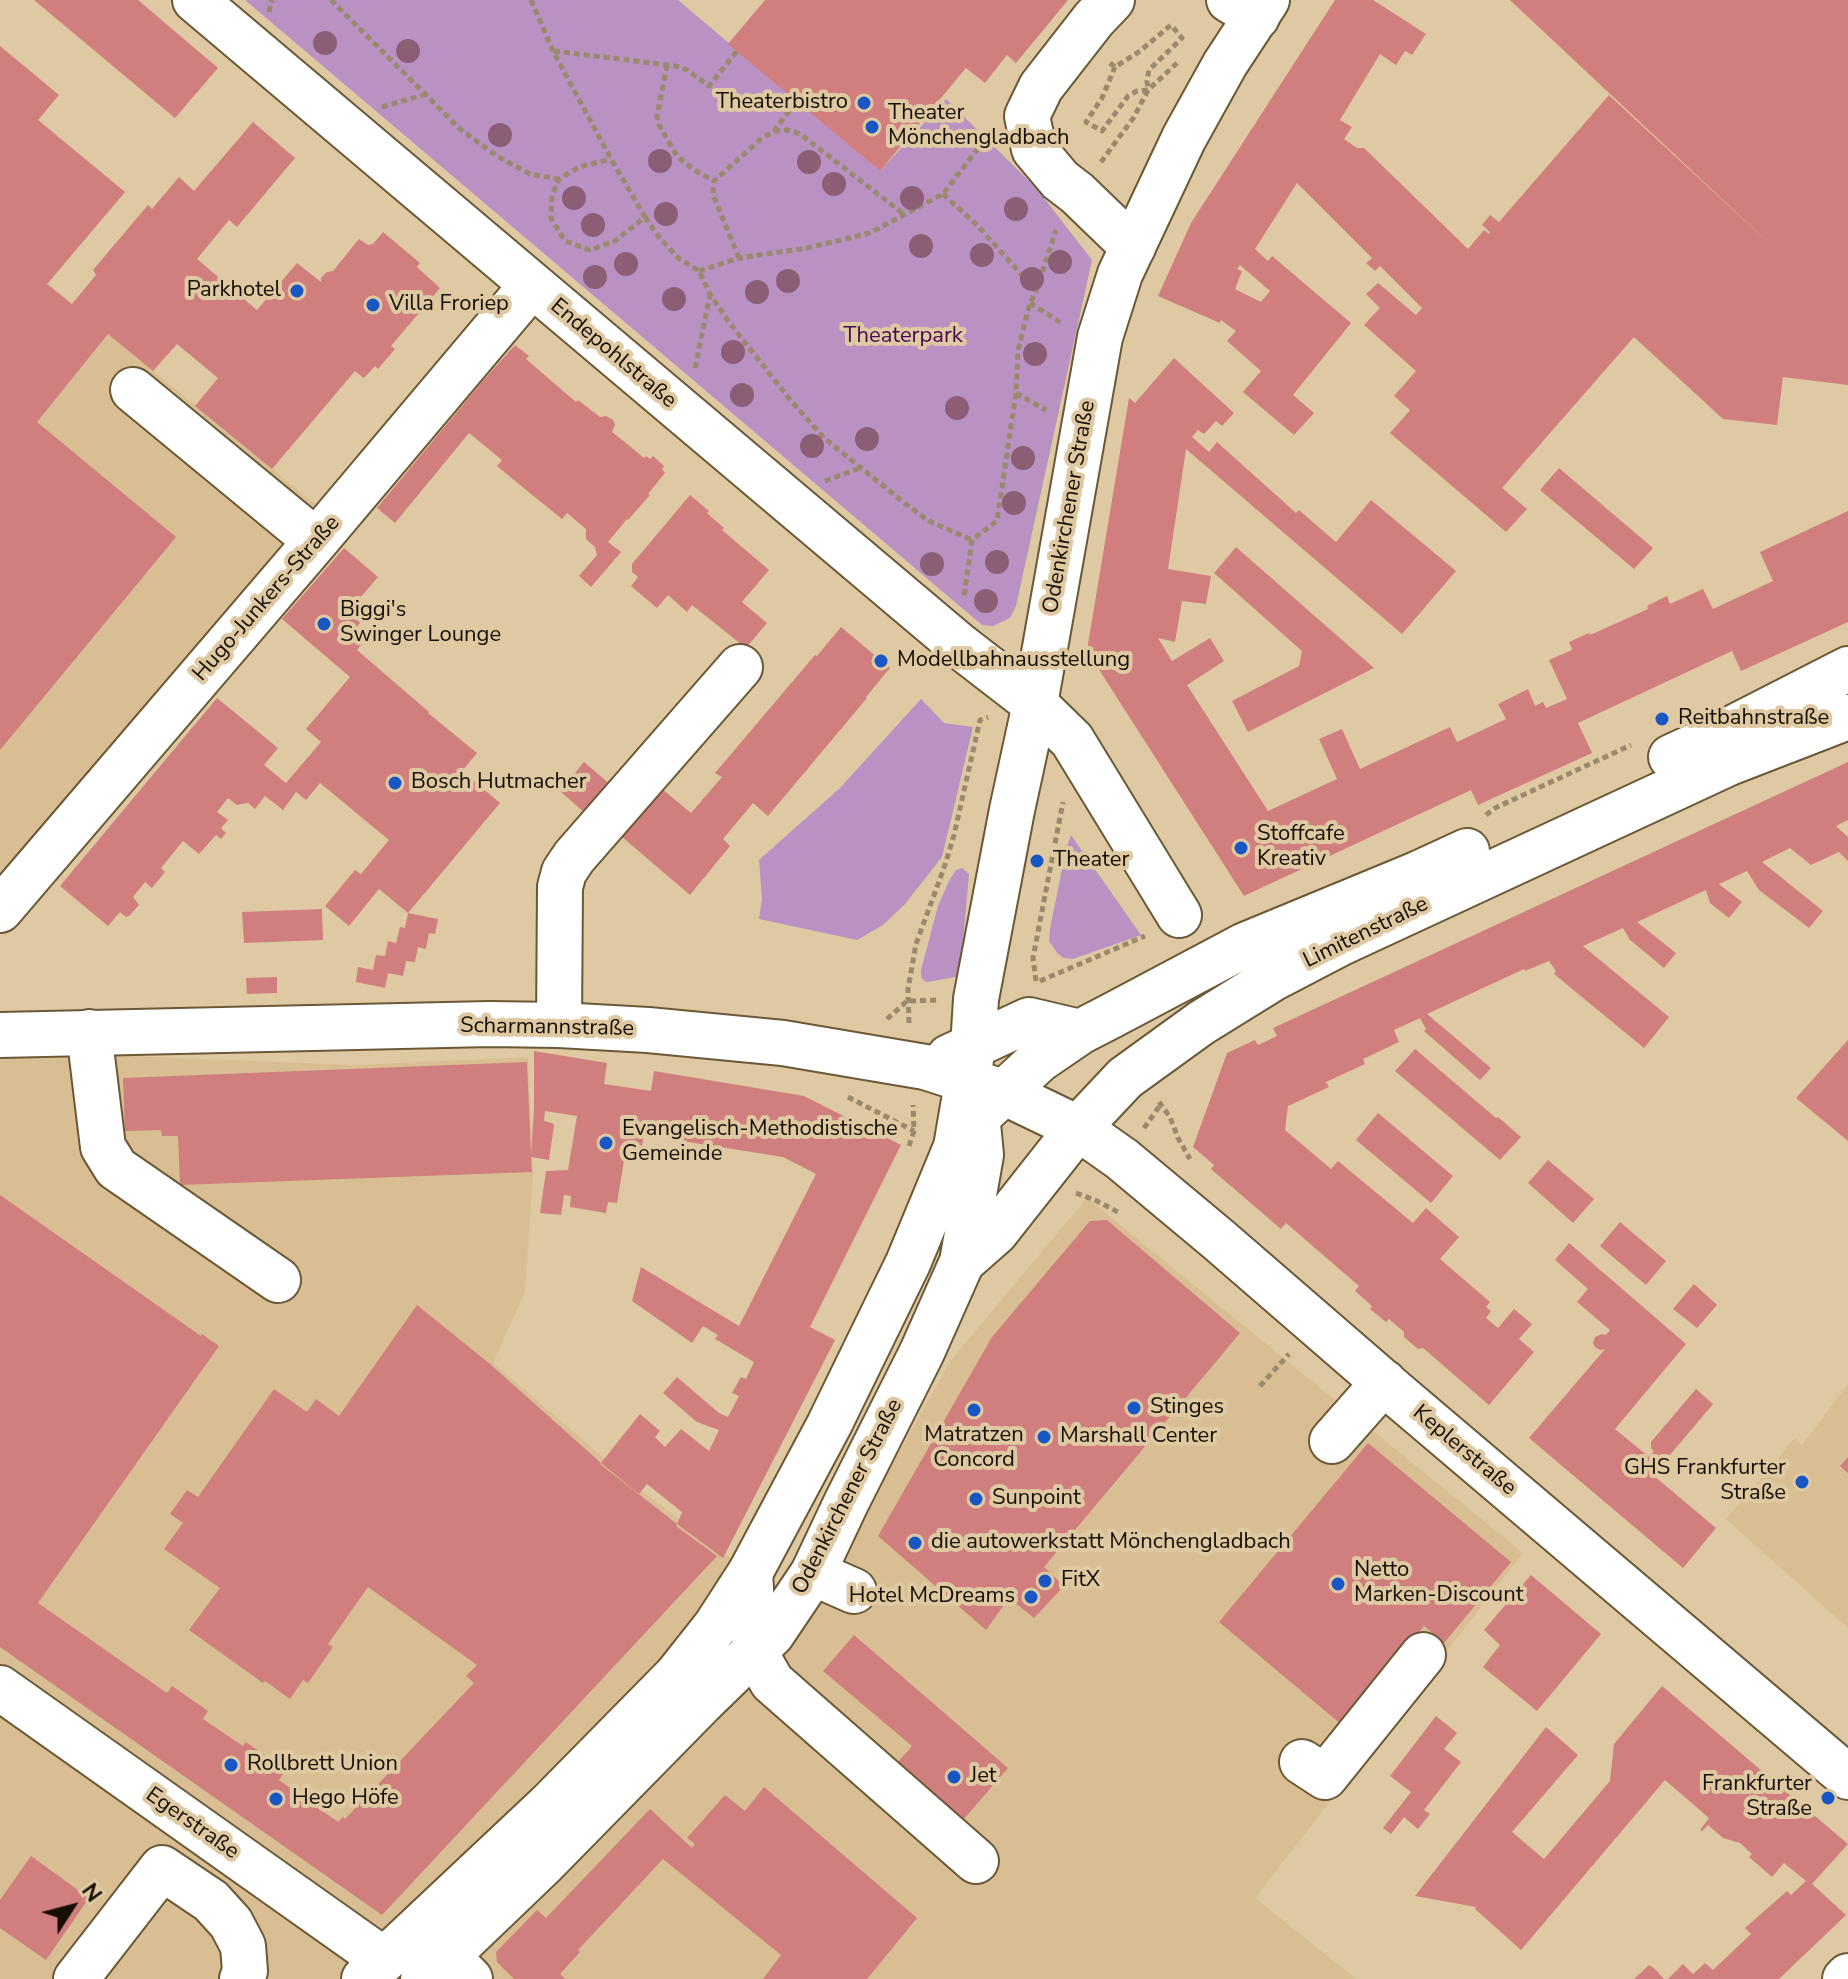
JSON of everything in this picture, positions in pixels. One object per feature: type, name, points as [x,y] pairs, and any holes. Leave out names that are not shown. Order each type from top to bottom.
[{"type":"main road","name":"Endepohlstraße","points":[[195,0],[960,646],[1035,704],[1072,740],[1169,922]]},
{"type":"main road","points":[[1112,0],[1041,87],[1027,116],[1034,149],[1060,180],[1133,247]]},
{"type":"main road","name":"Odenkirchener Straße","points":[[374,1970],[440,1961],[544,1863],[772,1634],[813,1573],[922,1352],[962,1262],[981,1155],[975,1094],[976,999],[1035,704],[1100,337],[1120,274],[1251,6]]},
{"type":"main road","name":"Hugo-Junkers-Straße","points":[[0,910],[532,285]]},
{"type":"main road","points":[[133,390],[316,541]]},
{"type":"main road","points":[[559,1025],[560,887],[564,872],[740,667]]},
{"type":"main road","name":"Limitenstraße","points":[[975,1094],[1039,1060],[1080,1032],[1245,945],[1417,874],[1719,735],[1848,669]]},
{"type":"main road","name":"Limitenstraße","points":[[962,1262],[996,1232],[1078,1128],[1125,1078],[1201,1023],[1272,979],[1341,943],[1729,763],[1848,717]]},
{"type":"main road","name":"Scharmannstraße","points":[[0,1035],[490,1024],[648,1030],[783,1043],[925,1067],[975,1094],[1078,1128]]},
{"type":"main road","points":[[89,1032],[103,1147],[116,1168],[278,1280]]},
{"type":"main road","name":"Odenkirchener Straße","points":[[440,1961],[550,1804],[677,1675],[715,1627],[750,1573],[829,1425],[908,1263],[975,1094]]},
{"type":"main road","name":"Keplerstraße","points":[[1078,1128],[1122,1159],[1848,1777]]},
{"type":"main road","points":[[1332,1441],[1384,1382]]},
{"type":"main road","points":[[750,1573],[755,1652],[772,1682],[976,1861]]},
{"type":"main road","points":[[813,1573],[854,1591]]},
{"type":"main road","points":[[1302,1762],[1325,1777],[1423,1655]]},
{"type":"main road","name":"Egerstraße","points":[[0,1688],[374,1970]]},
{"type":"main road","points":[[76,1979],[162,1868],[211,1901],[231,1923],[243,1946],[245,1971],[242,1979]]},
{"type":"path","points":[[331,0],[460,129],[497,156],[530,174],[559,179]]},
{"type":"path","points":[[531,0],[553,51],[645,217],[678,258],[699,271],[710,294],[792,402],[824,438],[918,513],[972,540],[997,521],[1016,393],[1018,350],[1030,303],[1061,214],[1134,117],[1148,90],[1178,62]]},
{"type":"path","points":[[1140,51],[1171,25],[1182,38],[1149,70],[1148,90]]},
{"type":"path","points":[[553,51],[667,65],[687,70],[709,86],[737,51]]},
{"type":"path","points":[[667,65],[657,116],[659,125],[677,156],[714,181]]},
{"type":"path","points":[[1115,67],[1102,98],[1086,122],[1102,131],[1128,96],[1148,90]]},
{"type":"path","points":[[739,258],[713,195],[714,181],[774,131],[795,103]]},
{"type":"path","points":[[774,131],[788,130],[800,134],[905,215]]},
{"type":"path","points":[[611,159],[579,167],[559,179],[552,196],[551,218],[565,241],[590,250],[615,241],[645,217]]},
{"type":"path","points":[[699,271],[739,258],[807,248],[870,233],[943,194],[978,226],[1036,291]]},
{"type":"path","points":[[687,417],[710,294]]},
{"type":"path","points":[[907,1001],[916,944],[954,835],[980,720]]},
{"type":"path","points":[[1482,818],[1495,808],[1640,741]]},
{"type":"path","points":[[1036,983],[1169,922]]},
{"type":"path","points":[[1260,1386],[1287,1356]]},
{"type":"shaded area","points":[[0,89],[125,192],[48,284],[334,520],[0,910]]},
{"type":"shaded area","points":[[0,1051],[356,1065],[528,1057],[533,1174],[525,1292],[493,1363],[646,1494],[807,1616],[951,1360],[1087,1198],[1523,1553],[1255,1898],[1356,1979],[416,1979],[388,1959],[368,1979],[0,1979]]},
{"type":"shaded area","name":"GHS Frankfurter Straße","points":[[1848,1384],[1848,1628],[1726,1519],[1795,1438],[1802,1445]]},
{"type":"green space","name":"Theaterpark","points":[[245,0],[678,0],[880,171],[946,99],[1037,189],[1092,260],[1016,606],[1010,618],[993,626],[982,625]]},
{"type":"green space","points":[[921,699],[944,723],[973,727],[942,857],[905,904],[883,925],[857,940],[759,919],[762,899],[759,860],[840,788]]},
{"type":"green space","points":[[1071,835],[1141,935],[1073,959],[1058,954],[1049,941]]},
{"type":"green space","points":[[962,868],[969,874],[960,976],[924,981],[921,970],[938,906],[949,881],[956,870]]},
{"type":"building","points":[[34,0],[138,0],[218,68],[175,118]]},
{"type":"building","name":"Theater Mönchengladbach","points":[[765,0],[1068,0],[1016,63],[1007,55],[985,83],[966,68],[880,171],[728,44]]},
{"type":"building","points":[[1335,0],[1373,0],[1426,34],[1412,55],[1405,51],[1396,65],[1380,54],[1340,120],[1352,127],[1344,139],[1357,148],[1364,148],[1468,249],[1484,230],[1489,234],[1482,225],[1490,215],[1499,222],[1609,95],[1773,247],[1510,0],[1848,0],[1848,385],[1783,377],[1777,425],[1723,419],[1634,337],[1502,488],[1527,509],[1506,532],[1390,433],[1410,410],[1394,396],[1416,371],[1364,325],[1380,308],[1366,294],[1378,283],[1416,315],[1422,308],[1380,266],[1375,271],[1366,263],[1372,258],[1297,183],[1255,249],[1268,261],[1272,256],[1351,323],[1293,395],[1314,413],[1294,435],[1243,392],[1261,371],[1227,341],[1236,331],[1221,320],[1220,323],[1158,296],[1191,223]],"holes":[[[1240,265],[1270,291],[1261,302],[1235,289],[1242,271],[1237,269]]]},
{"type":"building","points":[[0,46],[59,95],[38,120],[125,192],[47,284],[72,304],[96,275],[93,270],[148,205],[152,209],[179,177],[194,191],[253,122],[295,158],[237,227],[229,220],[197,259],[257,310],[297,263],[321,282],[321,278],[333,271],[359,239],[368,245],[373,244],[383,232],[420,263],[417,267],[440,288],[391,346],[395,349],[378,369],[375,366],[364,378],[355,371],[272,469],[195,406],[218,378],[177,344],[153,371],[108,334],[37,422],[176,537],[0,750]]},
{"type":"building","points":[[515,345],[529,356],[526,359],[576,402],[578,400],[600,417],[613,420],[615,425],[612,432],[644,458],[653,456],[664,466],[662,469],[665,473],[650,495],[608,542],[621,552],[591,587],[579,576],[597,555],[595,547],[586,539],[586,529],[567,513],[562,519],[531,494],[497,466],[502,460],[469,433],[395,523],[377,508]]},
{"type":"building","points":[[1174,358],[1234,413],[1222,426],[1216,421],[1204,434],[1198,430],[1192,437],[1209,452],[1217,442],[1296,513],[1299,510],[1336,542],[1371,500],[1456,571],[1402,634],[1186,449],[1168,569],[1211,576],[1206,604],[1182,601],[1175,642],[1158,638],[1172,661],[1210,638],[1224,661],[1187,685],[1268,811],[1337,779],[1319,739],[1342,729],[1360,769],[1450,727],[1457,742],[1506,719],[1498,704],[1528,689],[1535,706],[1543,702],[1546,708],[1567,699],[1549,660],[1572,650],[1569,642],[1648,609],[1647,606],[1667,596],[1670,604],[1703,589],[1713,609],[1773,581],[1760,552],[1848,511],[1848,622],[1741,671],[1732,651],[1578,723],[1592,753],[1478,805],[1471,790],[1244,896],[1089,654],[1088,644],[1129,398],[1135,403]]},
{"type":"building","points":[[1559,468],[1653,548],[1634,569],[1540,490]]},
{"type":"building","points":[[690,495],[709,511],[707,513],[724,528],[722,530],[769,570],[742,602],[767,623],[746,648],[692,605],[687,612],[668,595],[657,608],[631,586],[638,577],[632,572],[632,564]]},
{"type":"building","points":[[1236,547],[1374,668],[1248,732],[1232,701],[1299,666],[1302,651],[1214,573]]},
{"type":"building","points":[[344,548],[378,577],[354,605],[366,616],[355,629],[365,637],[357,650],[477,753],[462,771],[500,803],[408,913],[379,889],[349,926],[325,906],[355,870],[361,874],[389,840],[320,783],[306,800],[296,792],[283,810],[265,796],[255,809],[248,803],[237,805],[228,798],[217,812],[228,820],[221,828],[226,833],[221,839],[216,835],[199,854],[183,841],[161,868],[165,872],[152,888],[145,882],[133,897],[139,905],[129,916],[120,912],[108,926],[60,886],[217,698],[278,748],[264,765],[286,783],[321,742],[306,729],[350,677],[282,619]]},
{"type":"building","points":[[841,627],[890,668],[768,816],[753,803],[723,839],[730,846],[690,895],[622,837],[662,789],[691,813],[722,777],[715,773]]},
{"type":"building","points":[[584,762],[611,785],[586,814],[560,791]]},
{"type":"building","points":[[1848,762],[1848,820],[1836,826],[1848,837],[1848,861],[1839,852],[1811,865],[1790,848],[1762,862],[1823,911],[1809,928],[1759,890],[1747,871],[1719,884],[1742,902],[1729,918],[1710,903],[1706,890],[1637,922],[1676,953],[1664,968],[1630,940],[1623,928],[1583,946],[1669,1017],[1644,1048],[1554,974],[1556,971],[1549,961],[1524,969],[1427,1014],[1491,1068],[1480,1080],[1424,1031],[1426,1029],[1420,1018],[1394,1030],[1399,1042],[1363,1059],[1365,1064],[1326,1082],[1329,1087],[1288,1106],[1285,1130],[1331,1169],[1338,1161],[1413,1223],[1426,1208],[1459,1237],[1440,1259],[1490,1302],[1486,1307],[1491,1311],[1486,1318],[1498,1328],[1514,1309],[1532,1324],[1519,1339],[1534,1352],[1489,1405],[1423,1348],[1418,1349],[1404,1337],[1404,1332],[1389,1319],[1386,1322],[1370,1309],[1372,1306],[1355,1291],[1359,1286],[1286,1223],[1281,1229],[1211,1169],[1214,1165],[1193,1147],[1227,1053],[1255,1040],[1258,1045],[1277,1036],[1273,1028]]},
{"type":"building","points":[[322,909],[323,940],[244,943],[242,912]]},
{"type":"building","points":[[408,913],[438,919],[435,934],[429,933],[426,949],[418,947],[415,962],[406,961],[403,976],[388,973],[385,988],[356,982],[358,967],[373,970],[376,955],[385,956],[388,941],[396,943],[400,927],[405,928]]},
{"type":"building","points":[[277,977],[277,993],[247,994],[246,978]]},
{"type":"building","points":[[1848,1040],[1848,1141],[1796,1098]]},
{"type":"building","points":[[1415,1049],[1521,1137],[1500,1160],[1395,1071]]},
{"type":"building","points":[[534,1051],[607,1063],[604,1084],[651,1091],[654,1071],[804,1096],[901,1145],[810,1327],[835,1340],[723,1558],[677,1524],[682,1512],[647,1484],[639,1494],[601,1463],[640,1414],[660,1431],[655,1437],[665,1447],[681,1429],[709,1451],[719,1430],[697,1422],[663,1393],[677,1377],[719,1413],[728,1417],[739,1396],[732,1393],[741,1377],[746,1379],[754,1362],[715,1339],[718,1335],[703,1326],[692,1343],[632,1301],[641,1267],[739,1326],[816,1174],[783,1157],[644,1135],[642,1146],[627,1143],[617,1203],[608,1202],[606,1213],[570,1207],[571,1196],[564,1195],[561,1215],[540,1213],[546,1171],[568,1170],[577,1116],[545,1111],[544,1121],[554,1125],[549,1160],[531,1157],[532,1172],[180,1185],[178,1136],[162,1136],[161,1130],[125,1131],[123,1078],[527,1062],[531,1154]]},
{"type":"building","points":[[1378,1113],[1453,1176],[1431,1203],[1356,1140]]},
{"type":"building","points":[[1548,1160],[1594,1199],[1573,1223],[1528,1183]]},
{"type":"building","points":[[0,1195],[219,1346],[38,1603],[167,1693],[172,1686],[208,1711],[203,1719],[243,1746],[246,1742],[280,1766],[277,1770],[283,1774],[279,1780],[338,1822],[343,1817],[345,1819],[474,1683],[466,1676],[477,1665],[368,1587],[328,1644],[333,1647],[308,1683],[303,1680],[290,1699],[189,1630],[220,1588],[164,1549],[183,1523],[170,1514],[187,1490],[198,1497],[274,1389],[307,1412],[316,1399],[339,1416],[417,1305],[490,1364],[600,1464],[717,1556],[382,1915],[0,1647]]},
{"type":"building","name":"Marshall Center","points":[[1107,1220],[1240,1333],[1044,1567],[1064,1586],[1034,1618],[1009,1598],[986,1630],[878,1536],[992,1337],[1090,1221]]},
{"type":"building","points":[[1620,1222],[1666,1261],[1646,1285],[1600,1246]]},
{"type":"building","points":[[1569,1243],[1686,1344],[1615,1429],[1649,1457],[1654,1451],[1651,1442],[1696,1389],[1713,1404],[1653,1475],[1716,1528],[1683,1568],[1529,1438],[1605,1349],[1595,1347],[1595,1337],[1606,1335],[1610,1330],[1577,1302],[1588,1289],[1555,1260]]},
{"type":"building","points":[[1694,1284],[1717,1305],[1697,1328],[1673,1309]]},
{"type":"building","points":[[1368,1443],[1511,1562],[1444,1643],[1424,1626],[1342,1725],[1219,1622]]},
{"type":"building","points":[[1848,1457],[1848,1473],[1840,1466]]},
{"type":"building","points":[[1531,1575],[1601,1634],[1537,1711],[1483,1667],[1500,1645],[1484,1630]]},
{"type":"building","points":[[854,1635],[1008,1768],[957,1827],[903,1780],[911,1773],[898,1762],[912,1746],[823,1671]]},
{"type":"building","points":[[1662,1686],[1848,1844],[1812,1884],[1846,1915],[1779,1979],[1668,1979],[1683,1964],[1693,1974],[1705,1963],[1713,1970],[1751,1934],[1745,1928],[1787,1891],[1791,1895],[1806,1881],[1784,1863],[1772,1877],[1749,1857],[1752,1854],[1740,1843],[1723,1838],[1708,1825],[1700,1830],[1709,1818],[1665,1780],[1521,1950],[1476,1907],[1415,1896],[1546,1727],[1578,1755],[1512,1832],[1544,1859],[1610,1781],[1614,1744]]},
{"type":"building","points":[[1436,1716],[1457,1733],[1444,1749],[1461,1762],[1424,1810],[1430,1814],[1418,1829],[1404,1817],[1391,1834],[1383,1828],[1411,1792],[1390,1776]]},
{"type":"building","points":[[764,1787],[917,1918],[867,1979],[763,1979],[781,1955],[663,1859],[578,1950],[580,1952],[560,1974],[565,1979],[514,1979],[497,1962],[496,1952],[537,1910],[546,1918],[650,1809],[692,1848],[695,1844],[687,1838],[725,1795],[745,1811]]},
{"type":"building","points":[[31,1856],[89,1898],[46,1960],[0,1928],[0,1900]]},
{"type":"building","points":[[1649,1965],[1664,1979],[1634,1979]]},
{"type":"place","name":"Theaterbistro","points":[[864,103]]},
{"type":"place","name":"Theater Mönchengladbach","points":[[872,127]]},
{"type":"place","name":"Parkhotel","points":[[297,291]]},
{"type":"place","name":"Villa Froriep","points":[[373,305]]},
{"type":"place","name":"Biggi's Swinger Lounge","points":[[324,624]]},
{"type":"place","name":"Modellbahnausstellung","points":[[881,661]]},
{"type":"place","name":"Reitbahnstraße","points":[[1662,719]]},
{"type":"place","name":"Bosch Hutmacher","points":[[395,783]]},
{"type":"place","name":"Stoffcafe Kreativ","points":[[1241,848]]},
{"type":"place","name":"Theater","points":[[1037,861]]},
{"type":"place","name":"Evangelisch-Methodistische Gemeinde","points":[[606,1143]]},
{"type":"place","name":"Stinges","points":[[1134,1408]]},
{"type":"place","name":"Matratzen Concord","points":[[974,1410]]},
{"type":"place","name":"Marshall Center","points":[[1044,1437]]},
{"type":"place","name":"GHS Frankfurter Straße","points":[[1802,1482]]},
{"type":"place","name":"Sunpoint","points":[[976,1499]]},
{"type":"place","name":"die autowerkstatt Mönchengladbach","points":[[915,1543]]},
{"type":"place","name":"FitX","points":[[1045,1581]]},
{"type":"place","name":"Netto Marken-Discount","points":[[1338,1584]]},
{"type":"place","name":"Hotel McDreams","points":[[1031,1597]]},
{"type":"place","name":"Rollbrett Union","points":[[231,1765]]},
{"type":"place","name":"Jet","points":[[954,1777]]},
{"type":"place","name":"Frankfurter Straße","points":[[1828,1798]]},
{"type":"place","name":"Hego Höfe","points":[[276,1799]]}]
